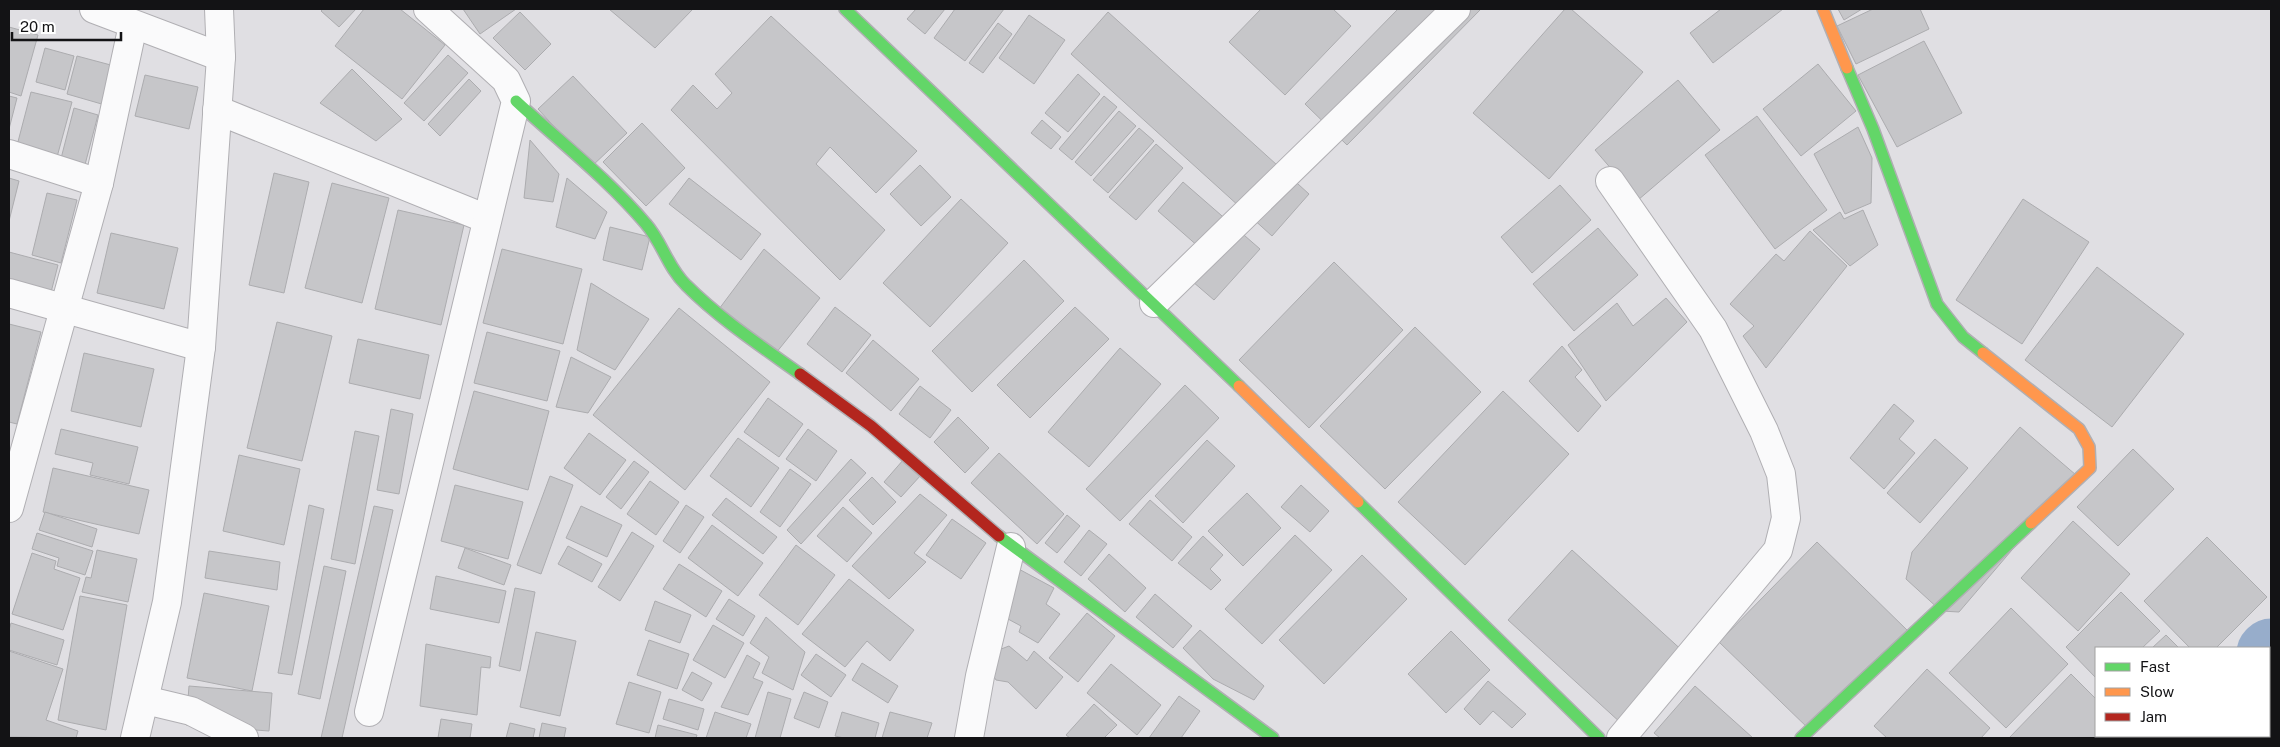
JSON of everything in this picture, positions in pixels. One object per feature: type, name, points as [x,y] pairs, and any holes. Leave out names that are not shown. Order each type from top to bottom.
[{"type":"street","points":[[94,9],[220,57]]},
{"type":"street","points":[[136,738],[167,602],[201,347],[220,57],[219,9]]},
{"type":"street","points":[[428,9],[506,80],[516,101],[622,199],[648,226],[661,250],[684,284],[722,317],[871,426],[1011,547],[1273,738]]},
{"type":"street","points":[[845,9],[1154,303],[1599,738]]},
{"type":"street","points":[[1154,303],[1456,9]]},
{"type":"street","points":[[1801,738],[2090,468],[2089,447],[2079,429],[1963,337],[1937,304],[1873,129],[1827,23],[1823,9]]},
{"type":"street","points":[[9,508],[99,183],[133,25]]},
{"type":"street","points":[[369,712],[516,101]]},
{"type":"street","points":[[217,110],[487,219]]},
{"type":"street","points":[[9,154],[99,183]]},
{"type":"street","points":[[1610,181],[1713,329],[1764,431],[1781,474],[1786,518],[1778,550],[1621,738]]},
{"type":"street","points":[[9,293],[65,307],[201,347]]},
{"type":"street","points":[[969,738],[980,676],[1011,547]]},
{"type":"street","points":[[145,700],[191,711],[244,738]]},
{"type":"building","points":[[323,9],[356,9],[339,27],[321,11]]},
{"type":"building","points":[[364,9],[400,9],[445,45],[402,99],[335,46]]},
{"type":"building","points":[[463,9],[516,9],[480,34]]},
{"type":"building","points":[[609,9],[693,9],[655,48]]},
{"type":"building","points":[[916,9],[945,9],[925,34],[907,19]]},
{"type":"building","points":[[955,9],[1004,9],[965,61],[934,38]]},
{"type":"building","points":[[1261,9],[1333,9],[1351,26],[1285,95],[1229,42]]},
{"type":"building","points":[[1398,9],[1481,9],[1347,145],[1305,104]]},
{"type":"building","points":[[1565,9],[1571,9],[1643,72],[1549,179],[1473,113]]},
{"type":"building","points":[[1721,9],[1783,9],[1713,63],[1690,33]]},
{"type":"building","points":[[1838,9],[1862,9],[1844,20]]},
{"type":"building","points":[[1873,9],[1920,9],[1929,29],[1856,64],[1837,26]]},
{"type":"building","points":[[520,12],[551,44],[525,70],[493,38]]},
{"type":"building","points":[[1108,12],[1309,194],[1272,236],[1071,54]]},
{"type":"building","points":[[1029,15],[1065,40],[1034,84],[999,58]]},
{"type":"building","points":[[771,16],[917,151],[876,193],[830,147],[816,164],[885,230],[840,280],[671,110],[693,85],[717,109],[732,93],[715,74]]},
{"type":"building","points":[[998,23],[1012,34],[983,73],[969,63]]},
{"type":"building","points":[[9,27],[38,35],[21,96],[9,92]]},
{"type":"building","points":[[1924,41],[1962,113],[1897,147],[1858,75]]},
{"type":"building","points":[[45,48],[74,56],[65,90],[36,82]]},
{"type":"building","points":[[448,55],[468,73],[424,121],[404,103]]},
{"type":"building","points":[[77,56],[122,68],[112,107],[67,94]]},
{"type":"building","points":[[1818,64],[1856,111],[1801,156],[1763,109]]},
{"type":"building","points":[[352,69],[402,119],[376,141],[320,103]]},
{"type":"building","points":[[1078,74],[1100,94],[1068,132],[1045,113]]},
{"type":"building","points":[[145,75],[198,87],[189,129],[135,116]]},
{"type":"building","points":[[573,76],[627,133],[591,167],[538,109]]},
{"type":"building","points":[[469,79],[481,91],[440,136],[428,124]]},
{"type":"building","points":[[1678,80],[1720,130],[1638,200],[1595,150]]},
{"type":"building","points":[[31,92],[72,102],[54,168],[14,157]]},
{"type":"building","points":[[9,96],[17,98],[9,129]]},
{"type":"building","points":[[1104,96],[1117,107],[1072,160],[1059,149]]},
{"type":"building","points":[[74,108],[98,115],[81,180],[57,174]]},
{"type":"building","points":[[1119,111],[1136,126],[1091,176],[1075,162]]},
{"type":"building","points":[[1757,116],[1827,210],[1775,249],[1705,155]]},
{"type":"building","points":[[1042,120],[1061,137],[1051,149],[1031,133]]},
{"type":"building","points":[[642,123],[685,168],[646,206],[603,162]]},
{"type":"building","points":[[1858,127],[1872,158],[1871,203],[1845,214],[1814,154]]},
{"type":"building","points":[[1139,128],[1154,141],[1108,193],[1093,180]]},
{"type":"building","points":[[530,140],[559,174],[553,202],[524,198]]},
{"type":"building","points":[[1156,144],[1183,168],[1136,220],[1109,197]]},
{"type":"building","points":[[920,165],[951,197],[921,226],[890,194]]},
{"type":"building","points":[[274,173],[309,182],[284,293],[249,285]]},
{"type":"building","points":[[9,178],[19,181],[9,221]]},
{"type":"building","points":[[567,178],[607,212],[595,239],[556,227]]},
{"type":"building","points":[[689,178],[761,234],[741,260],[669,204]]},
{"type":"building","points":[[1183,182],[1260,249],[1214,300],[1178,269],[1200,248],[1158,211]]},
{"type":"building","points":[[332,183],[389,198],[362,303],[305,288]]},
{"type":"building","points":[[1560,185],[1591,220],[1532,273],[1501,237]]},
{"type":"building","points":[[47,193],[77,200],[61,263],[32,255]]},
{"type":"building","points":[[961,199],[1008,243],[930,327],[883,283]]},
{"type":"building","points":[[2023,199],[2089,242],[2022,344],[1956,300]]},
{"type":"building","points":[[398,210],[464,225],[441,325],[375,309]]},
{"type":"building","points":[[1863,210],[1878,245],[1850,266],[1813,230],[1840,212],[1844,219]]},
{"type":"building","points":[[610,227],[650,237],[642,270],[603,260]]},
{"type":"building","points":[[1598,228],[1638,275],[1574,331],[1533,284]]},
{"type":"building","points":[[1810,231],[1847,266],[1766,368],[1743,336],[1754,326],[1730,304],[1776,254],[1784,261]]},
{"type":"building","points":[[111,233],[178,248],[164,309],[97,293]]},
{"type":"building","points":[[502,249],[582,269],[563,344],[483,323]]},
{"type":"building","points":[[764,249],[820,298],[776,353],[719,309]]},
{"type":"building","points":[[9,252],[58,265],[48,304],[9,293]]},
{"type":"building","points":[[1024,260],[1064,301],[972,392],[932,351]]},
{"type":"building","points":[[1334,262],[1403,330],[1309,428],[1239,360]]},
{"type":"building","points":[[2097,267],[2184,334],[2112,427],[2025,360]]},
{"type":"building","points":[[591,283],[649,319],[615,370],[577,350]]},
{"type":"building","points":[[1666,298],[1687,322],[1606,401],[1568,345],[1617,303],[1633,326]]},
{"type":"building","points":[[835,307],[871,335],[842,372],[807,344]]},
{"type":"building","points":[[1075,307],[1109,339],[1030,418],[997,385]]},
{"type":"building","points":[[679,308],[770,382],[685,490],[593,415]]},
{"type":"building","points":[[277,322],[332,336],[302,461],[247,448]]},
{"type":"building","points":[[9,324],[41,332],[17,424],[9,422]]},
{"type":"building","points":[[1415,327],[1481,392],[1385,489],[1320,426]]},
{"type":"building","points":[[487,332],[560,351],[547,401],[474,383]]},
{"type":"building","points":[[358,339],[429,355],[420,399],[349,383]]},
{"type":"building","points":[[873,340],[919,379],[891,411],[846,373]]},
{"type":"building","points":[[1562,346],[1582,370],[1575,377],[1601,406],[1578,432],[1529,381]]},
{"type":"building","points":[[1120,348],[1161,384],[1089,467],[1048,432]]},
{"type":"building","points":[[84,353],[154,369],[141,427],[71,411]]},
{"type":"building","points":[[571,357],[611,377],[588,413],[556,407]]},
{"type":"building","points":[[1185,385],[1219,418],[1120,521],[1086,489]]},
{"type":"building","points":[[920,386],[951,410],[930,438],[899,414]]},
{"type":"building","points":[[474,391],[549,411],[528,490],[453,469]]},
{"type":"building","points":[[1503,391],[1569,454],[1465,565],[1398,502]]},
{"type":"building","points":[[768,398],[803,424],[779,457],[744,432]]},
{"type":"building","points":[[1894,404],[1914,421],[1899,439],[1915,453],[1884,489],[1850,458]]},
{"type":"building","points":[[391,409],[413,414],[399,494],[377,490]]},
{"type":"building","points":[[958,417],[989,448],[965,473],[934,442]]},
{"type":"building","points":[[2020,427],[2076,475],[1959,612],[1941,611],[1906,579],[1912,552]]},
{"type":"building","points":[[61,429],[138,447],[129,484],[90,475],[93,463],[55,454]]},
{"type":"building","points":[[808,429],[837,451],[816,481],[786,459]]},
{"type":"building","points":[[355,431],[379,436],[355,564],[331,559]]},
{"type":"building","points":[[589,433],[626,460],[600,495],[564,468]]},
{"type":"building","points":[[738,438],[779,468],[751,507],[710,476]]},
{"type":"building","points":[[1935,439],[1968,468],[1920,523],[1887,493]]},
{"type":"building","points":[[1207,440],[1235,466],[1183,523],[1155,496]]},
{"type":"building","points":[[2133,449],[2174,489],[2118,546],[2077,507]]},
{"type":"building","points":[[999,453],[1064,514],[1037,544],[971,483]]},
{"type":"building","points":[[239,455],[300,469],[284,545],[223,531]]},
{"type":"building","points":[[851,459],[866,473],[801,544],[787,530]]},
{"type":"building","points":[[904,459],[921,475],[901,497],[884,482]]},
{"type":"building","points":[[634,461],[649,472],[621,509],[606,497]]},
{"type":"building","points":[[53,468],[149,490],[139,534],[43,512]]},
{"type":"building","points":[[790,469],[811,484],[780,527],[760,512]]},
{"type":"building","points":[[550,476],[573,485],[541,574],[517,565]]},
{"type":"building","points":[[872,477],[896,502],[873,525],[849,500]]},
{"type":"building","points":[[650,481],[679,502],[656,535],[627,514]]},
{"type":"building","points":[[455,485],[523,502],[508,559],[441,541]]},
{"type":"building","points":[[1301,485],[1329,511],[1310,532],[1281,507]]},
{"type":"building","points":[[1247,493],[1281,528],[1243,566],[1208,531]]},
{"type":"building","points":[[920,494],[947,515],[914,553],[926,562],[889,599],[852,566]]},
{"type":"building","points":[[726,498],[777,537],[763,554],[712,515]]},
{"type":"building","points":[[1150,500],[1192,537],[1172,561],[1129,524]]},
{"type":"building","points":[[309,505],[324,509],[292,675],[278,673]]},
{"type":"building","points":[[686,505],[704,517],[680,553],[663,541]]},
{"type":"building","points":[[374,506],[393,510],[342,738],[321,738]]},
{"type":"building","points":[[581,506],[622,525],[607,557],[566,538]]},
{"type":"building","points":[[843,507],[872,533],[847,562],[817,536]]},
{"type":"building","points":[[45,512],[97,529],[92,547],[39,530]]},
{"type":"building","points":[[1067,515],[1080,526],[1057,553],[1045,543]]},
{"type":"building","points":[[952,519],[986,543],[961,579],[926,555]]},
{"type":"building","points":[[2073,521],[2130,574],[2078,631],[2021,578]]},
{"type":"building","points":[[712,525],[763,563],[738,596],[688,558]]},
{"type":"building","points":[[1089,530],[1107,544],[1081,576],[1064,562]]},
{"type":"building","points":[[632,532],[654,546],[620,601],[598,587]]},
{"type":"building","points":[[37,533],[93,551],[85,575],[57,566],[59,558],[32,549]]},
{"type":"building","points":[[1295,535],[1332,570],[1262,644],[1225,609]]},
{"type":"building","points":[[1203,536],[1223,555],[1210,569],[1221,580],[1211,590],[1178,563]]},
{"type":"building","points":[[2207,537],[2267,597],[2217,647],[2189,647],[2144,601]]},
{"type":"building","points":[[1817,542],[1908,631],[1811,731],[1719,642]]},
{"type":"building","points":[[796,545],[835,575],[798,625],[759,595]]},
{"type":"building","points":[[568,546],[602,564],[592,582],[558,564]]},
{"type":"building","points":[[465,548],[511,565],[504,585],[458,568]]},
{"type":"building","points":[[97,550],[137,559],[128,602],[82,592],[86,577],[91,578]]},
{"type":"building","points":[[1572,550],[1686,654],[1622,724],[1508,620]]},
{"type":"building","points":[[209,551],[280,562],[277,590],[205,578]]},
{"type":"building","points":[[32,553],[56,561],[54,569],[80,578],[63,630],[12,614]]},
{"type":"building","points":[[1109,554],[1146,588],[1125,612],[1088,579]]},
{"type":"building","points":[[1362,555],[1407,599],[1324,684],[1279,640]]},
{"type":"building","points":[[679,564],[722,591],[706,617],[663,589]]},
{"type":"building","points":[[324,566],[346,571],[320,699],[298,694]]},
{"type":"building","points":[[1015,567],[1054,588],[1046,604],[1060,614],[1038,643],[1019,632],[1021,626],[1008,619]]},
{"type":"building","points":[[436,576],[506,591],[499,623],[430,609]]},
{"type":"building","points":[[849,579],[914,630],[890,661],[867,641],[845,667],[802,634]]},
{"type":"building","points":[[515,588],[535,592],[520,671],[499,666]]},
{"type":"building","points":[[2121,592],[2160,631],[2143,647],[2095,647],[2095,677],[2066,647]]},
{"type":"building","points":[[204,593],[269,606],[252,691],[187,678]]},
{"type":"building","points":[[1155,594],[1192,626],[1173,648],[1136,617]]},
{"type":"building","points":[[80,596],[127,605],[106,730],[58,720]]},
{"type":"building","points":[[729,599],[755,616],[743,636],[716,619]]},
{"type":"building","points":[[655,601],[691,615],[680,643],[645,630]]},
{"type":"building","points":[[2011,608],[2068,664],[2006,728],[1949,673]]},
{"type":"building","points":[[1087,613],[1115,636],[1078,682],[1049,658]]},
{"type":"building","points":[[766,617],[805,652],[793,690],[762,673],[769,657],[750,643]]},
{"type":"building","points":[[11,623],[64,640],[57,665],[9,650]]},
{"type":"building","points":[[713,625],[744,643],[725,678],[693,660]]},
{"type":"building","points":[[1200,630],[1264,686],[1254,700],[1213,679],[1183,648]]},
{"type":"building","points":[[1451,631],[1490,670],[1446,713],[1408,674]]},
{"type":"building","points":[[536,632],[576,641],[560,716],[520,707]]},
{"type":"building","points":[[2166,635],[2178,647],[2153,647]]},
{"type":"building","points":[[649,640],[689,654],[677,689],[637,675]]},
{"type":"building","points":[[426,644],[491,657],[490,668],[481,667],[477,715],[420,706]]},
{"type":"building","points":[[1009,646],[1027,661],[1034,651],[1063,677],[1036,709],[1008,682],[996,680],[990,670],[996,651]]},
{"type":"building","points":[[9,651],[63,669],[46,720],[78,731],[76,738],[9,737]]},
{"type":"building","points":[[816,654],[846,675],[831,697],[801,675]]},
{"type":"building","points":[[747,655],[760,663],[753,678],[763,682],[748,715],[721,707]]},
{"type":"building","points":[[862,663],[898,686],[888,703],[852,680]]},
{"type":"building","points":[[1111,664],[1161,705],[1137,735],[1087,693]]},
{"type":"building","points":[[1927,669],[1990,728],[1981,738],[1887,738],[1874,726]]},
{"type":"building","points":[[692,672],[712,683],[702,701],[682,690]]},
{"type":"building","points":[[2071,674],[2095,698],[2095,737],[2134,737],[2009,738]]},
{"type":"building","points":[[2270,680],[2271,738],[2243,738],[2270,737]]},
{"type":"building","points":[[1488,681],[1526,714],[1512,728],[1493,711],[1480,725],[1464,709]]},
{"type":"building","points":[[629,682],[661,692],[649,733],[616,724]]},
{"type":"building","points":[[189,686],[272,693],[269,731],[186,725]]},
{"type":"building","points":[[1695,686],[1753,738],[1660,738],[1654,733]]},
{"type":"building","points":[[768,692],[791,699],[780,738],[755,738]]},
{"type":"building","points":[[804,692],[828,702],[819,728],[794,718]]},
{"type":"building","points":[[1179,696],[1200,711],[1181,738],[1149,738]]},
{"type":"building","points":[[669,699],[704,709],[698,730],[663,719]]},
{"type":"building","points":[[1094,704],[1117,725],[1104,738],[1070,738],[1066,735]]},
{"type":"building","points":[[715,712],[751,724],[746,738],[706,738]]},
{"type":"building","points":[[842,712],[879,723],[875,738],[844,738],[835,736]]},
{"type":"building","points":[[890,712],[932,723],[927,738],[882,738]]},
{"type":"building","points":[[441,719],[472,724],[470,738],[438,738]]},
{"type":"building","points":[[510,723],[535,729],[533,738],[506,738]]},
{"type":"building","points":[[542,723],[566,728],[564,738],[539,738]]},
{"type":"building","points":[[658,725],[697,735],[696,738],[655,738]]},
{"type":"traffic: fast","points":[[845,9],[1239,386]]},
{"type":"traffic: fast","points":[[1847,68],[1873,129],[1937,304],[1963,337],[1983,353]]},
{"type":"traffic: fast","points":[[516,101],[600,176],[631,207],[652,231],[674,271],[686,285],[727,321],[800,374]]},
{"type":"traffic: fast","points":[[1358,502],[1599,738]]},
{"type":"traffic: fast","points":[[1801,738],[2031,523]]},
{"type":"traffic: fast","points":[[999,536],[1273,738]]},
{"type":"traffic: slow","points":[[1823,9],[1847,68]]},
{"type":"traffic: slow","points":[[1983,353],[2079,429],[2089,447],[2090,468],[2031,523]]},
{"type":"traffic: slow","points":[[1239,386],[1358,502]]},
{"type":"traffic: jam","points":[[800,374],[871,426],[999,536]]}]
